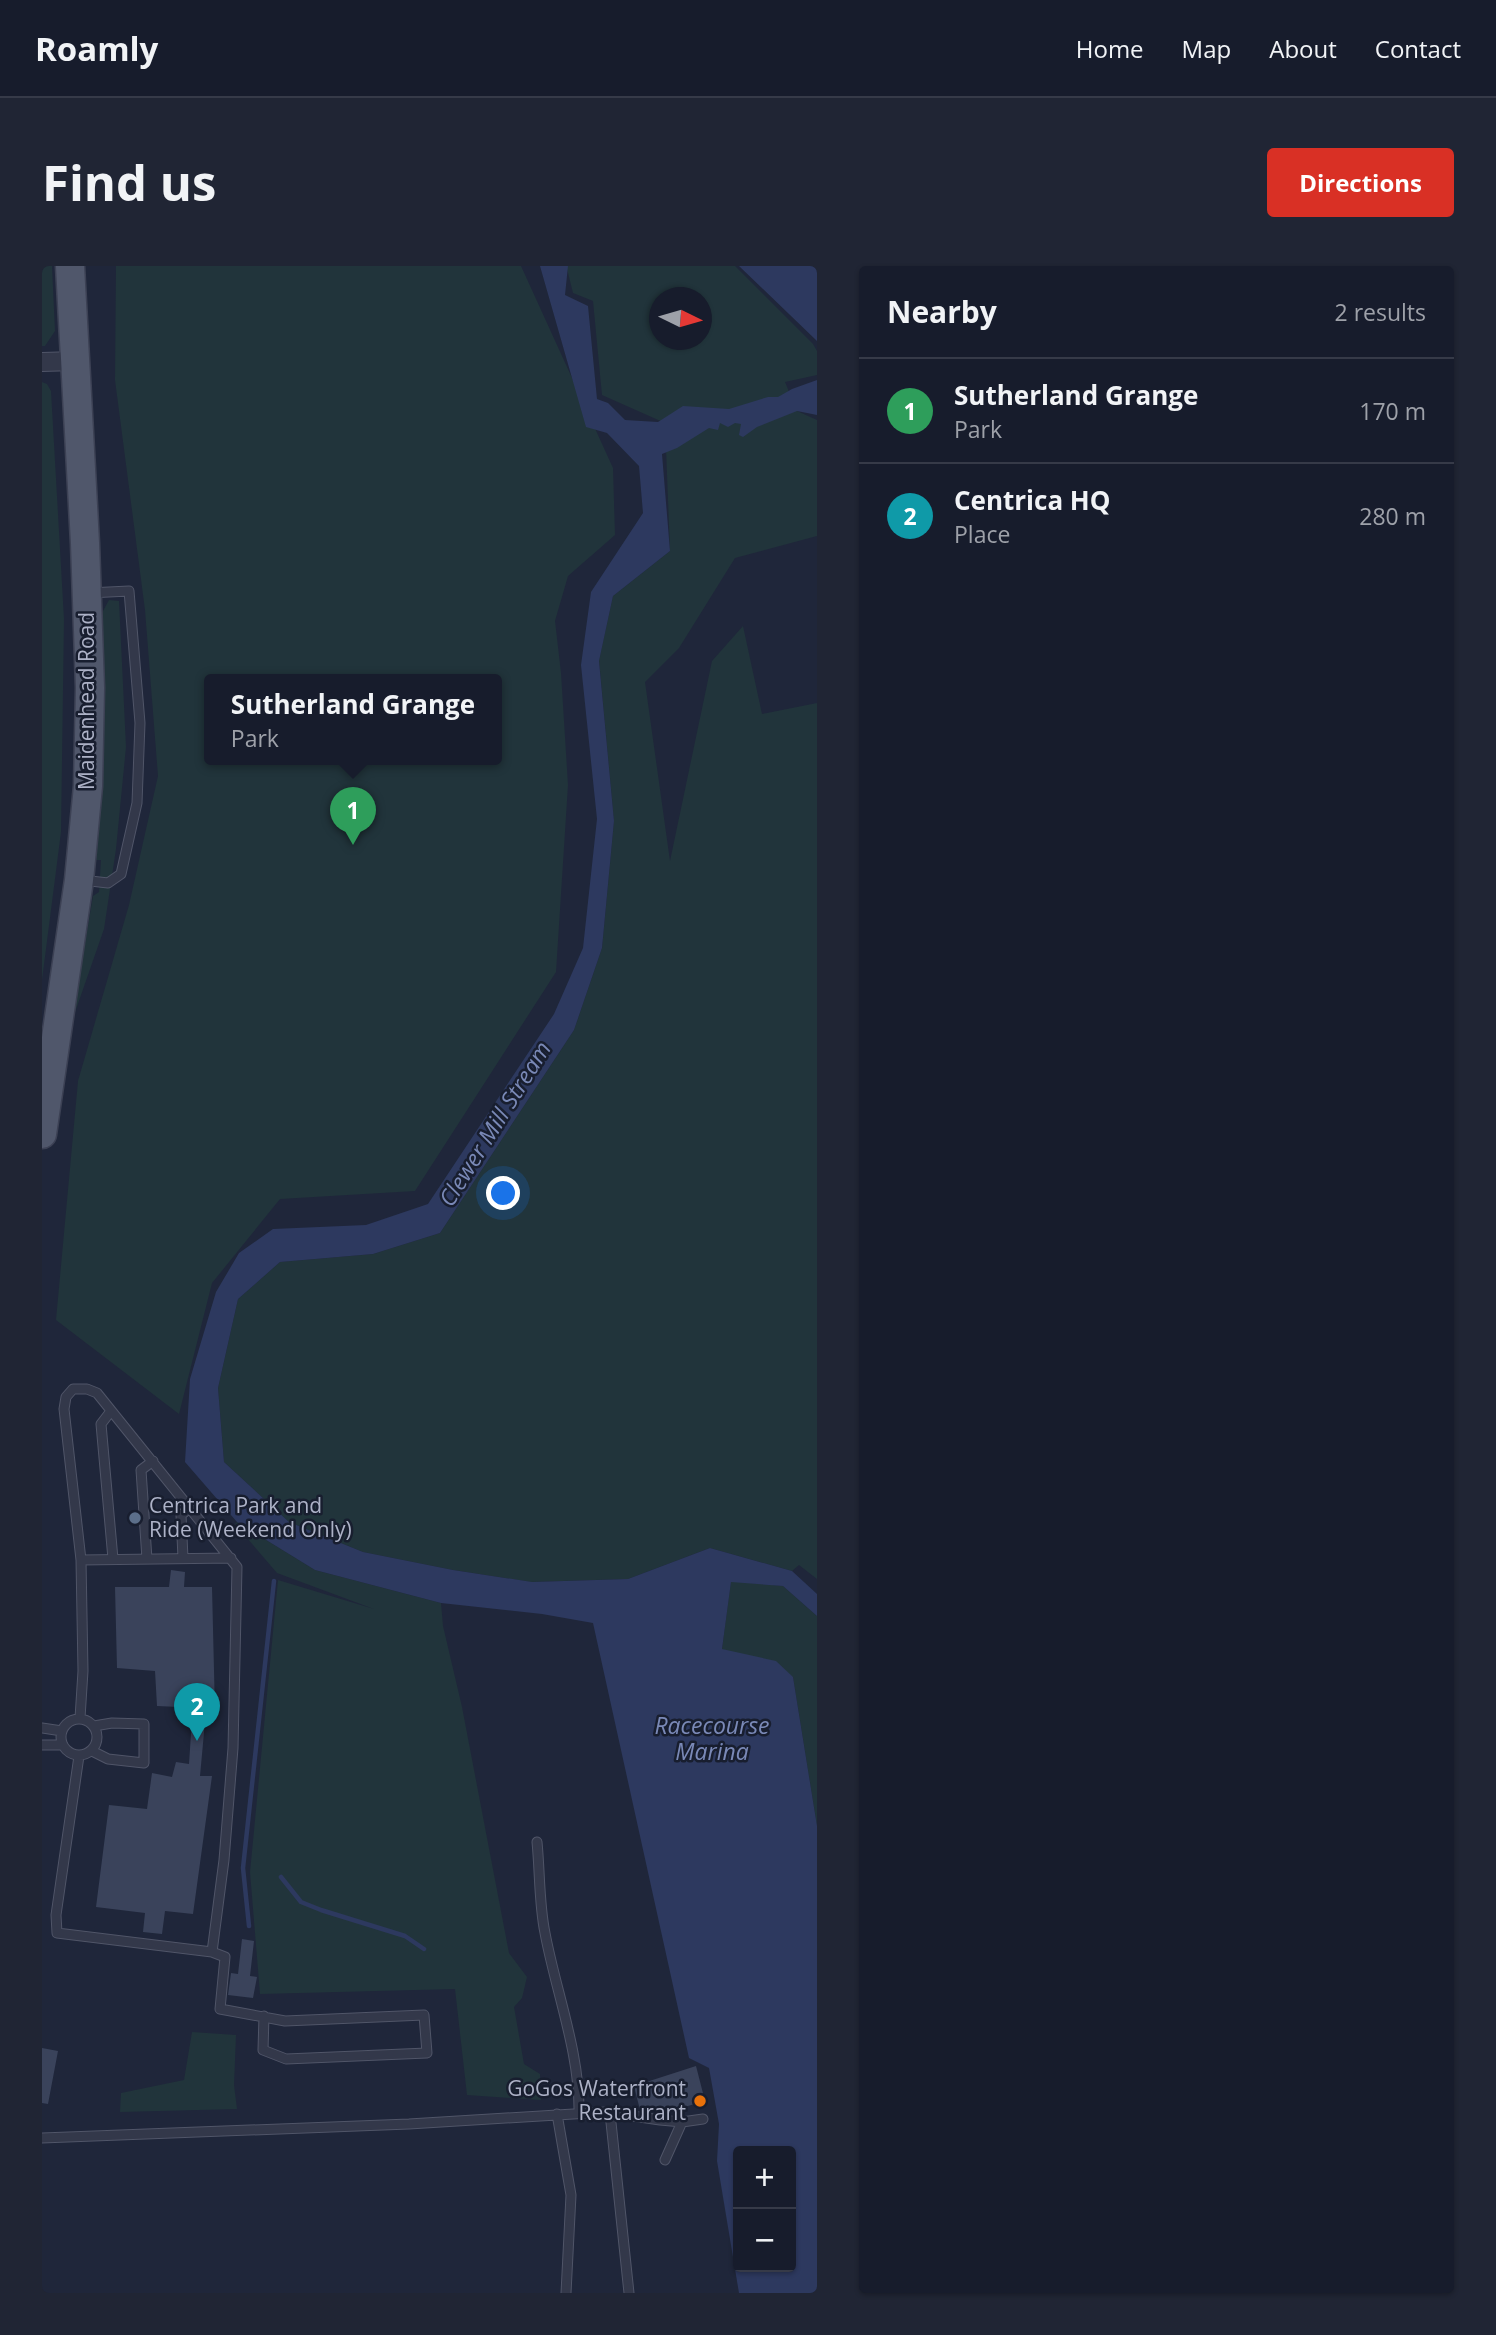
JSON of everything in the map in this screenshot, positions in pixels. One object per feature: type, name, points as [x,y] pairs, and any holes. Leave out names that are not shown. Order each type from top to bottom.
[{"type":"main road","name":"Maidenhead Road","points":[[42,1134],[79,880],[88,786],[90,688],[87,593],[70,266]]},
{"type":"street","points":[[42,362],[75,361]]},
{"type":"lane","points":[[79,880],[108,883],[121,874],[137,803],[140,736],[129,591],[87,593]]},
{"type":"lane","points":[[80,1718],[83,1671],[81,1560],[64,1409],[66,1397],[74,1390],[87,1389],[97,1393],[237,1567],[233,1748],[224,1860],[212,1952]]},
{"type":"lane","points":[[111,1411],[102,1424],[113,1559]]},
{"type":"lane","points":[[147,1559],[141,1470],[153,1461]]},
{"type":"lane","points":[[183,1558],[181,1515],[190,1508]]},
{"type":"lane","points":[[81,1560],[231,1558]]},
{"type":"lane","points":[[80,1718],[94,1726],[98,1736],[92,1751],[79,1756],[69,1752],[63,1745],[62,1731],[68,1723],[80,1718]]},
{"type":"lane","points":[[92,1751],[108,1759],[144,1763],[144,1724],[112,1723],[94,1726]]},
{"type":"lane","points":[[42,1728],[62,1731]]},
{"type":"lane","points":[[42,1745],[63,1745]]},
{"type":"lane","points":[[79,1756],[56,1915],[57,1933],[212,1952],[225,1958],[220,2009],[264,2016],[285,2021],[424,2015],[427,2053],[286,2059],[263,2050],[264,2016]]},
{"type":"lane","points":[[537,1842],[545,1931],[572,2050],[579,2093],[579,2113]]},
{"type":"lane","points":[[42,2138],[409,2124],[579,2113],[610,2113],[682,2122],[703,2119]]},
{"type":"lane","points":[[610,2113],[629,2293]]},
{"type":"lane","points":[[557,2114],[571,2195],[565,2293]]},
{"type":"lane","points":[[665,2160],[682,2122]]},
{"type":"shaded area","points":[[42,266],[52,266],[55,331],[45,346],[42,346]]},
{"type":"shaded area","points":[[116,266],[521,266],[613,468],[615,535],[568,576],[555,621],[568,785],[556,972],[415,1191],[280,1199],[212,1283],[179,1414],[56,1320],[78,1081],[129,905],[158,776],[145,610],[115,380]]},
{"type":"shaded area","points":[[568,266],[735,266],[817,351],[817,375],[785,382],[797,411],[817,420],[817,536],[735,558],[679,648],[645,682],[670,861],[712,661],[743,626],[762,714],[817,703],[817,1579],[799,1565],[792,1571],[710,1548],[628,1579],[531,1582],[453,1570],[363,1552],[289,1522],[224,1462],[218,1388],[238,1299],[280,1262],[373,1254],[440,1233],[574,1030],[602,948],[614,821],[599,660],[613,596],[670,551],[665,423],[602,395],[593,301],[573,293]]},
{"type":"shaded area","points":[[42,382],[47,384],[51,391],[64,619],[61,832],[42,980]]},
{"type":"shaded area","points":[[109,600],[119,601],[126,747],[116,849],[104,929],[72,1021],[93,896],[99,892],[101,860],[96,860],[100,802],[102,613]]},
{"type":"shaded area","points":[[237,1522],[315,1570],[441,1603],[443,1626],[462,1707],[509,1953],[527,1977],[522,1998],[514,2007],[524,2064],[540,2074],[541,2100],[467,2095],[455,1989],[260,1994],[250,1872],[278,1580],[374,1609],[277,1573],[235,1524]]},
{"type":"shaded area","points":[[731,1581],[783,1586],[817,1616],[817,1826],[793,1677],[722,1649]]},
{"type":"shaded area","points":[[192,2032],[236,2035],[234,2085],[237,2109],[120,2112],[121,2093],[184,2080]]},
{"type":"water","points":[[540,266],[568,266],[565,295],[588,306],[597,399],[608,403],[625,420],[658,422],[683,406],[729,409],[768,397],[778,397],[817,380],[817,415],[797,411],[757,427],[743,437],[739,435],[741,424],[735,423],[728,427],[720,423],[718,430],[709,428],[662,454],[670,551],[613,596],[599,661],[614,821],[602,948],[574,1030],[440,1233],[373,1254],[280,1262],[238,1299],[218,1388],[224,1462],[289,1522],[363,1552],[532,1582],[628,1579],[710,1548],[792,1571],[817,1594],[817,1616],[783,1586],[731,1582],[722,1649],[776,1661],[793,1677],[817,1826],[817,2293],[739,2293],[736,2272],[796,2272],[796,2146],[733,2146],[733,2257],[717,2161],[719,2124],[709,2068],[689,2058],[593,1623],[542,1614],[441,1603],[315,1570],[237,1522],[185,1462],[190,1379],[216,1292],[239,1253],[273,1229],[366,1225],[428,1204],[554,1014],[583,948],[597,819],[581,665],[591,592],[643,513],[639,466],[607,433],[586,427]]},
{"type":"water","points":[[739,266],[817,266],[817,341]]},
{"type":"building","points":[[171,1570],[185,1572],[184,1587],[212,1587],[215,1712],[206,1711],[200,1776],[212,1776],[193,1914],[165,1911],[162,1934],[143,1932],[145,1913],[96,1907],[109,1805],[147,1809],[152,1773],[172,1777],[176,1762],[189,1764],[192,1719],[179,1718],[179,1707],[157,1706],[155,1671],[117,1668],[115,1587],[169,1587]]},
{"type":"building","points":[[242,1939],[254,1941],[250,1976],[257,1977],[253,1998],[228,1995],[231,1973],[238,1974]]},
{"type":"building","points":[[42,2048],[58,2051],[48,2104],[42,2103]]},
{"type":"building","points":[[696,2066],[705,2101],[664,2113],[662,2107],[640,2110],[634,2086]]},
{"type":"waterway","points":[[249,1926],[243,1868],[274,1581]]},
{"type":"waterway","points":[[281,1877],[301,1902],[405,1936],[424,1949]]},
{"type":"place","name":"Sutherland Grange","points":[[353,845]]},
{"type":"place","name":"Centrica Park and Ride (Weekend Only)","points":[[135,1518]]},
{"type":"place","name":"Centrica HQ","points":[[197,1741]]},
{"type":"place","name":"GoGos Waterfront Restaurant","points":[[700,2101]]},
{"type":"water label","name":"Clewer Mill Stream","points":[[495,1124]]},
{"type":"water label","name":"Racecourse Marina","points":[[712,1739]]}]
